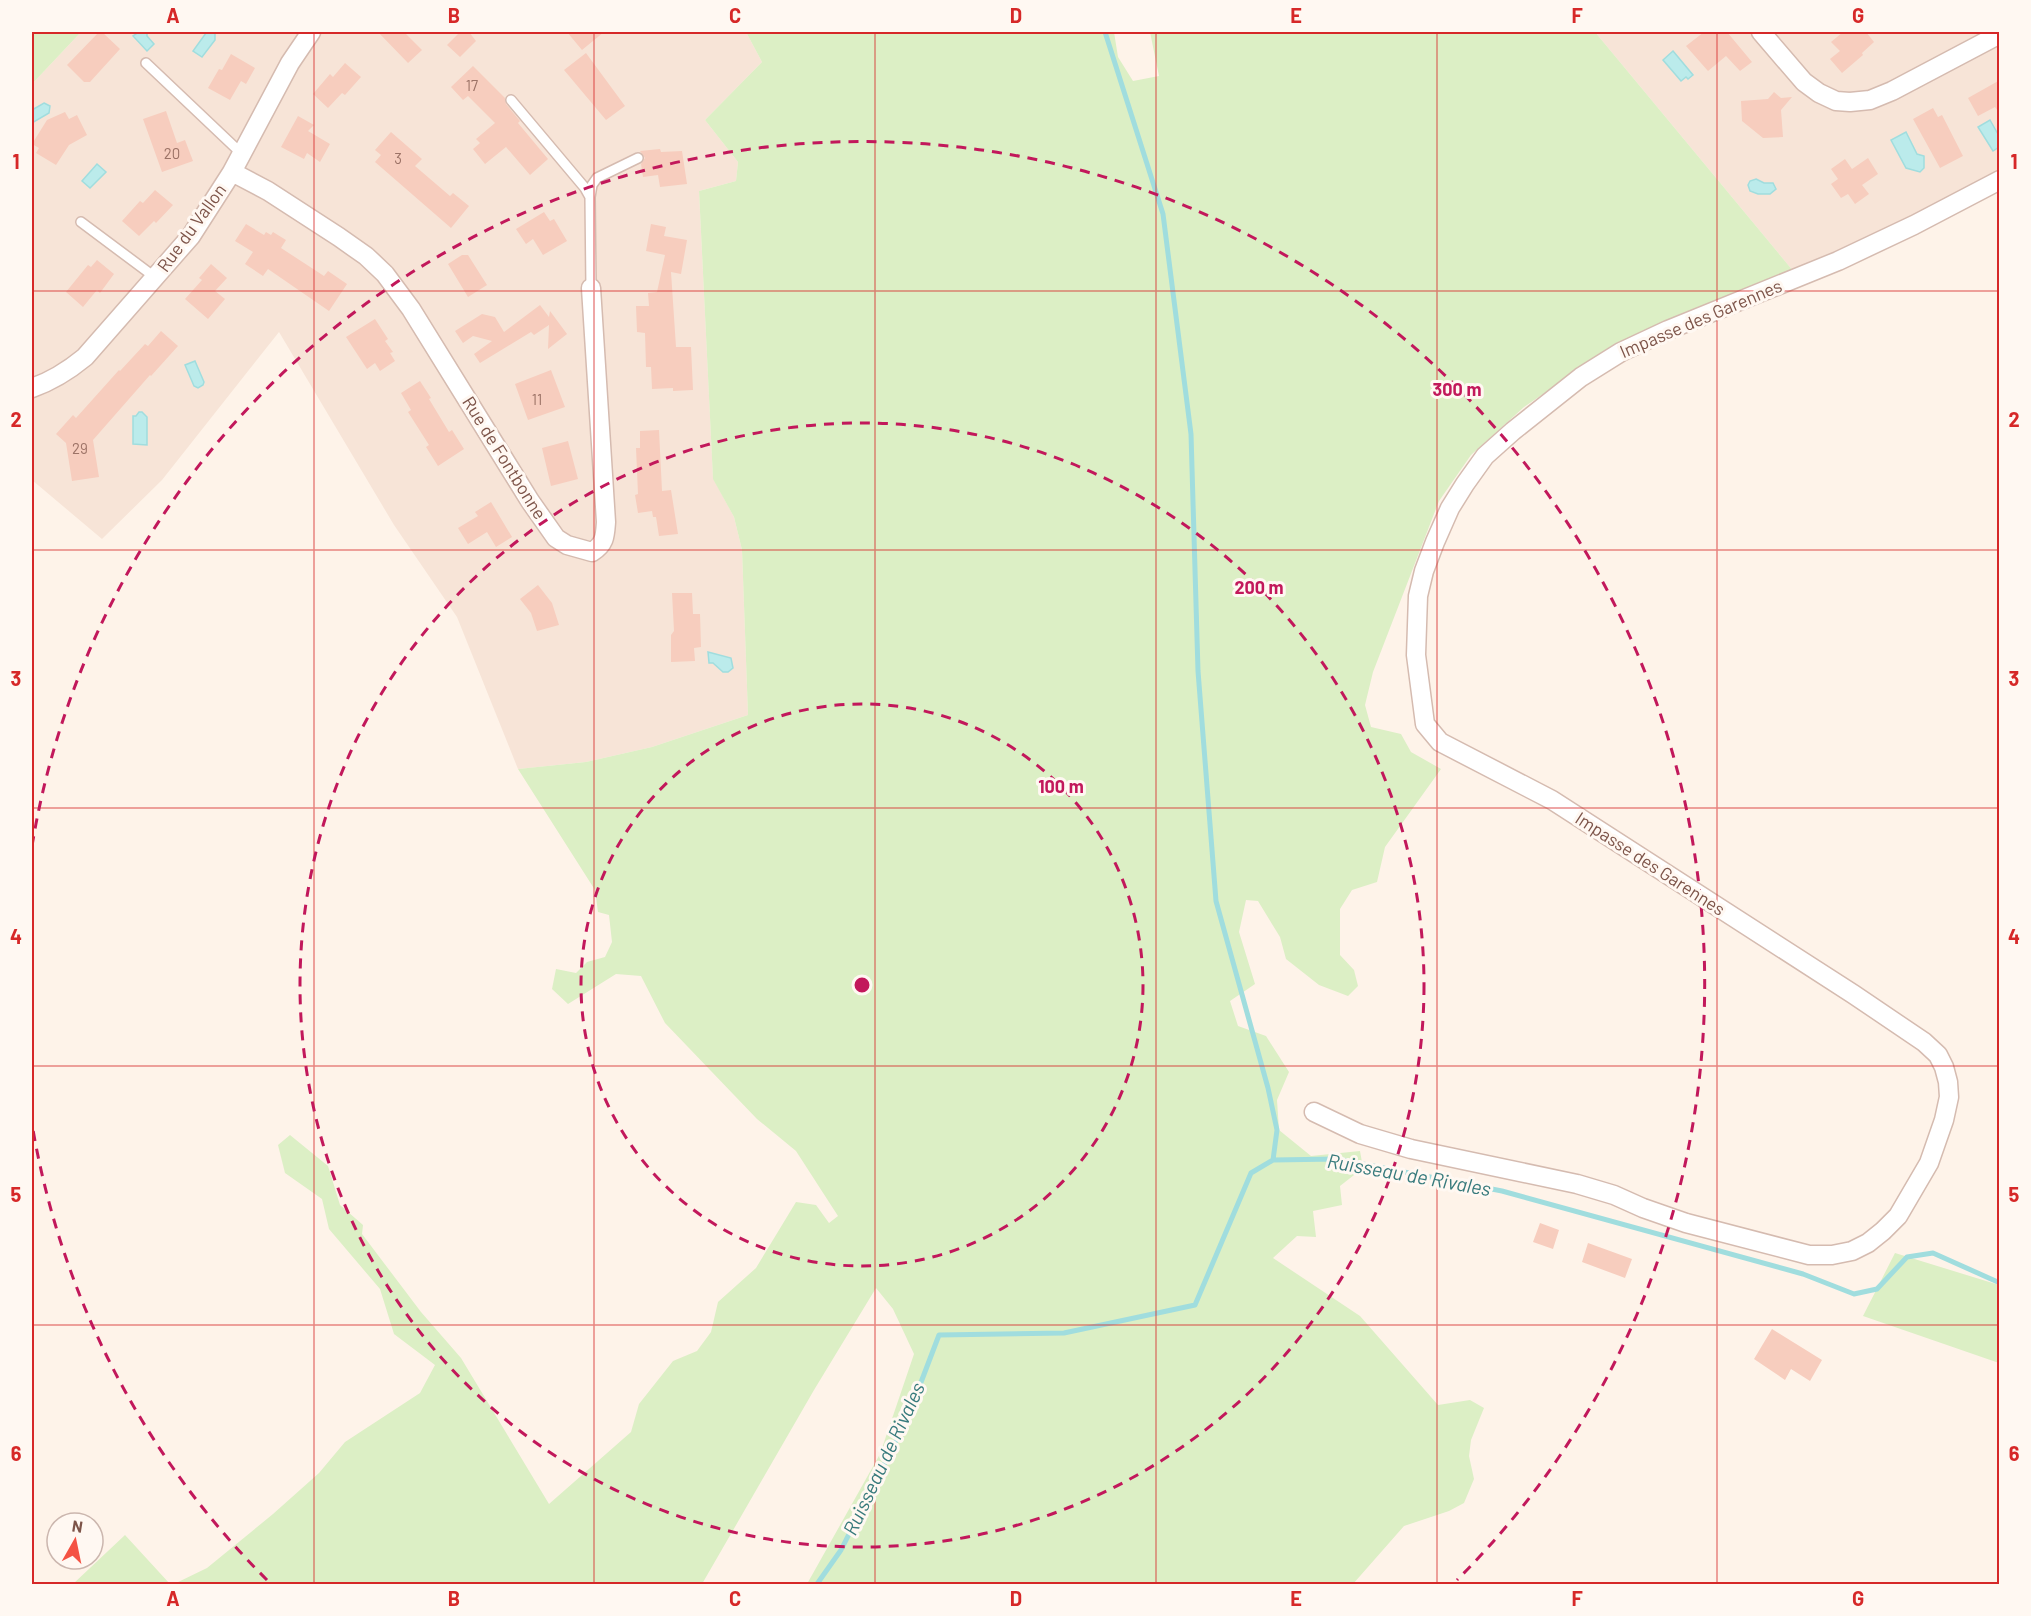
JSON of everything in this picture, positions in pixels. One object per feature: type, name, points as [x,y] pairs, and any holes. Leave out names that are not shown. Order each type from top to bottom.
[{"type":"street","name":"Rue du Vallon","points":[[32,388],[50,382],[70,370],[85,357],[191,236],[232,172],[290,63],[311,32]]},
{"type":"street","points":[[1761,32],[1804,82],[1819,93],[1836,101],[1850,102],[1870,100],[1892,91],[2000,34]]},
{"type":"street","name":"Rue de Fontbonne","points":[[232,172],[268,191],[339,237],[366,256],[385,274],[411,309],[530,501],[556,538],[567,545],[592,552],[600,547],[605,537],[606,522],[591,288]]},
{"type":"street","name":"Impasse des Garennes","points":[[1314,1112],[1360,1134],[1411,1149],[1577,1184],[1614,1195],[1686,1223],[1809,1255],[1832,1255],[1852,1251],[1883,1232],[1898,1216],[1929,1162],[1944,1120],[1949,1097],[1948,1082],[1938,1055],[1924,1042],[1853,994],[1552,800],[1440,742],[1425,724],[1416,655],[1418,596],[1424,571],[1450,508],[1485,456],[1581,377],[1620,352],[1668,330],[1838,261],[2000,180]]},
{"type":"lane","points":[[146,63],[242,154]]},
{"type":"lane","points":[[511,100],[590,196]]},
{"type":"lane","points":[[591,288],[590,196],[592,185],[597,178],[638,158]]},
{"type":"lane","points":[[81,222],[156,278]]},
{"type":"shaded area","points":[[81,32],[746,32],[762,62],[705,120],[738,162],[736,181],[699,191],[713,478],[734,517],[742,550],[748,715],[652,747],[586,762],[518,769],[457,617],[394,525],[279,332],[162,480],[102,539],[32,480],[32,84]]},
{"type":"shaded area","points":[[1595,32],[1999,32],[1999,171],[1882,233],[1794,272]]},
{"type":"green space","points":[[32,32],[81,32],[32,84]]},
{"type":"green space","points":[[746,32],[1114,32],[1118,57],[1133,81],[1159,76],[1150,32],[1595,32],[1794,272],[1565,379],[1524,407],[1471,455],[1439,501],[1373,672],[1365,705],[1371,727],[1401,734],[1411,752],[1441,769],[1385,847],[1377,882],[1352,890],[1340,909],[1340,955],[1354,970],[1358,986],[1348,996],[1319,985],[1286,959],[1280,937],[1258,901],[1246,900],[1239,932],[1255,984],[1230,1001],[1238,1026],[1266,1036],[1289,1072],[1277,1100],[1279,1130],[1311,1156],[1360,1151],[1363,1168],[1340,1186],[1342,1205],[1313,1211],[1316,1237],[1297,1236],[1273,1258],[1360,1316],[1438,1405],[1470,1400],[1484,1408],[1471,1440],[1469,1456],[1474,1479],[1464,1503],[1449,1511],[1404,1526],[1353,1584],[807,1584],[880,1454],[914,1354],[893,1309],[876,1288],[702,1584],[174,1584],[207,1568],[319,1473],[345,1442],[420,1393],[435,1365],[394,1334],[380,1289],[329,1229],[322,1199],[285,1173],[278,1145],[290,1135],[328,1166],[340,1205],[363,1225],[362,1234],[421,1312],[461,1358],[549,1504],[631,1432],[639,1404],[673,1361],[697,1351],[711,1332],[718,1302],[756,1268],[796,1202],[816,1205],[829,1223],[838,1216],[796,1151],[757,1119],[665,1023],[641,976],[616,974],[568,1004],[552,989],[556,969],[576,973],[587,962],[605,957],[612,942],[609,915],[598,912],[595,890],[518,769],[586,762],[652,747],[748,715],[742,550],[734,517],[713,479],[699,191],[736,181],[738,162],[705,120],[762,62]]},
{"type":"green space","points":[[1895,1253],[1999,1285],[1999,1363],[1863,1316]]},
{"type":"green space","points":[[125,1535],[170,1584],[73,1584],[87,1571],[105,1571],[105,1554]]},
{"type":"water","points":[[139,32],[147,32],[147,36],[154,44],[147,51],[133,36]]},
{"type":"water","points":[[206,33],[215,34],[215,40],[202,57],[193,51]]},
{"type":"water","points":[[1673,51],[1693,75],[1688,79],[1686,77],[1681,81],[1663,60]]},
{"type":"water","points":[[44,103],[50,106],[49,113],[32,123],[32,110]]},
{"type":"water","points":[[1990,120],[1999,136],[1999,147],[1993,151],[1978,127]]},
{"type":"water","points":[[1906,132],[1917,154],[1924,156],[1924,168],[1920,172],[1906,168],[1891,140]]},
{"type":"water","points":[[97,164],[106,172],[90,188],[82,181]]},
{"type":"water","points":[[1756,179],[1764,183],[1773,183],[1776,189],[1770,194],[1750,191],[1748,185],[1750,181]]},
{"type":"water","points":[[195,361],[204,382],[198,388],[194,386],[185,365]]},
{"type":"water","points":[[139,412],[147,417],[147,445],[133,444],[133,416]]},
{"type":"water","points":[[708,652],[731,658],[733,668],[728,672],[723,672],[713,663],[709,663]]},
{"type":"building","points":[[99,32],[102,32],[120,49],[90,82],[84,82],[67,65]]},
{"type":"building","points":[[378,32],[404,32],[422,50],[408,63]]},
{"type":"building","points":[[460,32],[469,32],[476,41],[460,57],[447,45]]},
{"type":"building","points":[[567,32],[604,32],[582,50]]},
{"type":"building","points":[[1704,32],[1727,32],[1752,62],[1740,71],[1726,56],[1708,71],[1686,46]]},
{"type":"building","points":[[1843,32],[1866,32],[1874,42],[1842,73],[1830,59],[1840,51],[1831,42]]},
{"type":"building","points":[[586,53],[625,106],[606,120],[564,70]]},
{"type":"building","points":[[231,54],[255,68],[246,84],[241,81],[230,100],[208,88]]},
{"type":"building","points":[[345,63],[361,77],[345,95],[342,93],[328,108],[313,94],[330,74],[333,77]]},
{"type":"building","points":[[473,66],[505,98],[506,104],[520,121],[518,123],[548,159],[530,175],[506,147],[485,164],[473,149],[480,143],[476,139],[495,123],[468,96],[463,100],[451,87]]},
{"type":"building","points":[[2000,80],[2000,114],[1995,107],[1978,116],[1968,98]]},
{"type":"building","points":[[1774,92],[1781,98],[1792,97],[1781,110],[1783,137],[1763,138],[1742,121],[1741,101],[1768,99]]},
{"type":"building","points":[[1933,108],[1938,117],[1942,115],[1963,156],[1940,168],[1913,119]]},
{"type":"building","points":[[166,111],[177,143],[185,140],[193,161],[162,172],[143,119]]},
{"type":"building","points":[[65,112],[69,119],[77,115],[87,135],[69,145],[56,165],[36,153],[39,148],[32,144],[47,120]]},
{"type":"building","points":[[298,116],[314,125],[308,131],[330,144],[320,162],[307,153],[304,159],[281,147]]},
{"type":"building","points":[[391,132],[422,159],[415,166],[450,196],[453,193],[469,206],[451,228],[375,162],[381,155],[375,150]]},
{"type":"building","points":[[660,149],[661,152],[682,151],[687,184],[660,187],[658,175],[643,177],[641,164],[645,158],[640,151]]},
{"type":"building","points":[[1868,158],[1878,174],[1862,185],[1869,194],[1855,204],[1848,194],[1841,198],[1831,184],[1838,179],[1831,169],[1845,159],[1852,169]]},
{"type":"building","points":[[155,190],[173,205],[156,223],[154,221],[139,236],[122,221],[140,201],[143,203]]},
{"type":"building","points":[[544,212],[550,221],[554,219],[567,241],[543,255],[533,239],[526,244],[516,229]]},
{"type":"building","points":[[246,224],[264,235],[266,232],[271,235],[273,232],[286,240],[281,248],[324,276],[328,271],[347,284],[329,311],[268,269],[263,276],[245,264],[253,252],[235,241]]},
{"type":"building","points":[[651,224],[666,227],[664,236],[687,240],[681,274],[671,272],[676,347],[691,347],[693,390],[652,389],[651,367],[646,367],[645,333],[637,332],[636,306],[649,306],[648,293],[657,292],[665,255],[646,251]]},
{"type":"building","points":[[462,255],[468,255],[487,285],[468,297],[448,264]]},
{"type":"building","points":[[97,260],[114,274],[100,293],[97,290],[83,307],[66,292],[88,265],[91,267]]},
{"type":"building","points":[[211,264],[227,278],[215,291],[225,299],[208,319],[185,299],[202,280],[199,278]]},
{"type":"building","points":[[540,305],[549,317],[550,311],[567,334],[548,349],[549,325],[534,335],[531,332],[480,363],[474,354],[492,341],[473,336],[463,343],[455,331],[482,314],[495,317],[504,332]]},
{"type":"building","points":[[375,319],[388,339],[385,341],[393,352],[390,353],[395,361],[380,371],[375,363],[367,369],[346,337]]},
{"type":"building","points":[[161,331],[178,346],[93,440],[99,477],[72,481],[66,443],[56,434],[73,415],[76,418],[119,370],[145,344],[148,346]]},
{"type":"building","points":[[551,370],[565,407],[528,420],[515,384]]},
{"type":"building","points":[[420,381],[449,432],[452,430],[464,449],[438,466],[426,447],[429,445],[408,412],[411,410],[401,393]]},
{"type":"building","points":[[659,430],[662,491],[671,490],[678,534],[659,536],[656,517],[653,517],[652,511],[638,513],[635,495],[638,494],[636,448],[640,448],[640,431]]},
{"type":"building","points":[[568,441],[578,479],[551,486],[542,448]]},
{"type":"building","points":[[491,502],[512,537],[496,547],[487,532],[468,544],[458,528],[478,516],[475,512]]},
{"type":"building","points":[[538,585],[552,603],[559,625],[537,631],[531,613],[520,599]]},
{"type":"building","points":[[672,593],[692,593],[693,614],[700,614],[701,647],[694,648],[695,661],[671,662],[671,635],[674,631]]},
{"type":"building","points":[[1540,1223],[1559,1230],[1553,1249],[1533,1242]]},
{"type":"building","points":[[1588,1243],[1632,1259],[1625,1278],[1582,1262]]},
{"type":"building","points":[[1772,1329],[1822,1360],[1810,1381],[1791,1369],[1785,1380],[1754,1359]]},
{"type":"waterway","points":[[1105,32],[1163,214],[1191,434],[1198,671],[1216,901],[1268,1088],[1277,1130],[1273,1160]]},
{"type":"waterway","name":"Ruisseau de Rivales","points":[[817,1584],[841,1550],[907,1419],[939,1335],[1064,1333],[1195,1305],[1251,1173],[1273,1160],[1337,1159],[1502,1191],[1803,1274],[1854,1294],[1877,1289],[1907,1257],[1933,1253],[2000,1283]]}]
